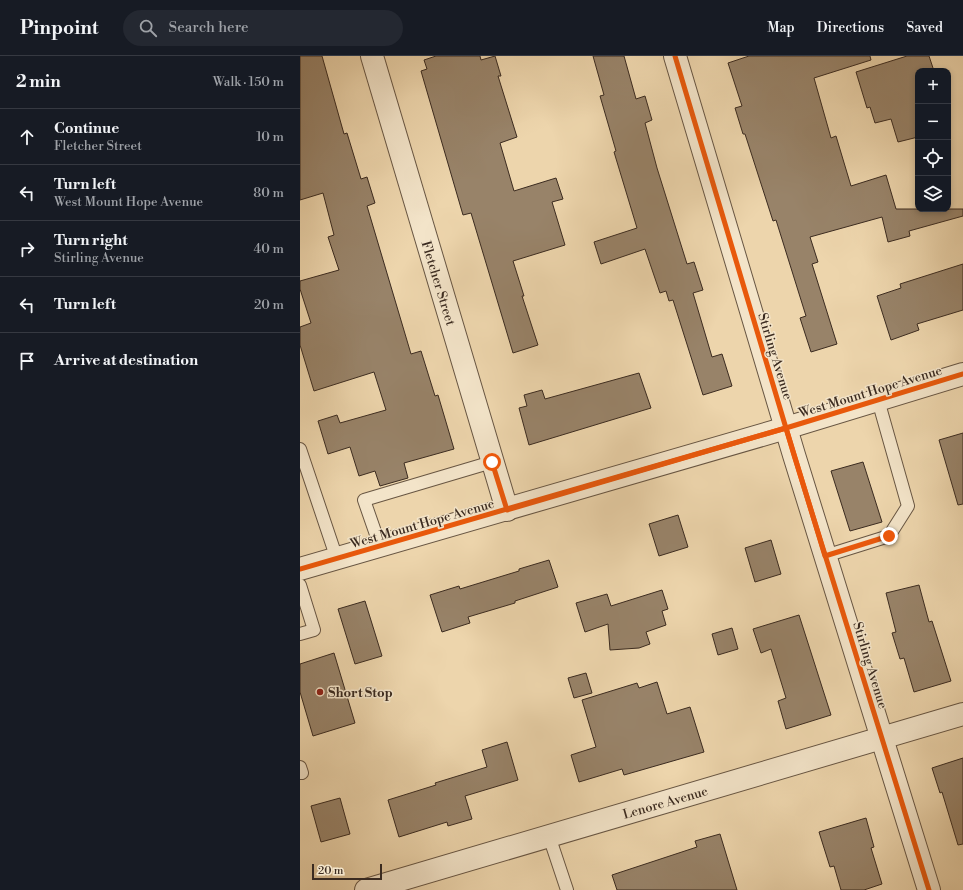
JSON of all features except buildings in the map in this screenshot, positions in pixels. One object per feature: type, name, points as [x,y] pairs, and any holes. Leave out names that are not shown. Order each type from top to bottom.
[{"type":"street","name":"Fletcher Street","points":[[372,56],[507,510]]},
{"type":"street","name":"Stirling Avenue","points":[[675,56],[786,428],[929,890]]},
{"type":"street","name":"West Mount Hope Avenue","points":[[300,569],[786,428],[963,374]]},
{"type":"street","name":"Lenore Avenue","points":[[366,890],[963,714]]},
{"type":"lane","points":[[825,556],[889,536],[908,506],[878,400]]},
{"type":"lane","points":[[300,448],[337,559]]},
{"type":"lane","points":[[380,546],[364,500],[492,462]]},
{"type":"lane","points":[[300,585],[314,630],[300,634]]},
{"type":"lane","points":[[300,767],[302,773],[300,773]]},
{"type":"lane","points":[[549,836],[567,890]]},
{"type":"cycle path","points":[[675,56],[794,455],[929,890]]},
{"type":"cycle path","points":[[300,569],[786,428],[963,374]]},
{"type":"place","name":"Short Stop","points":[[320,692]]},
{"type":"route","points":[[492,462],[507,510],[786,428],[825,556],[889,536]]}]
